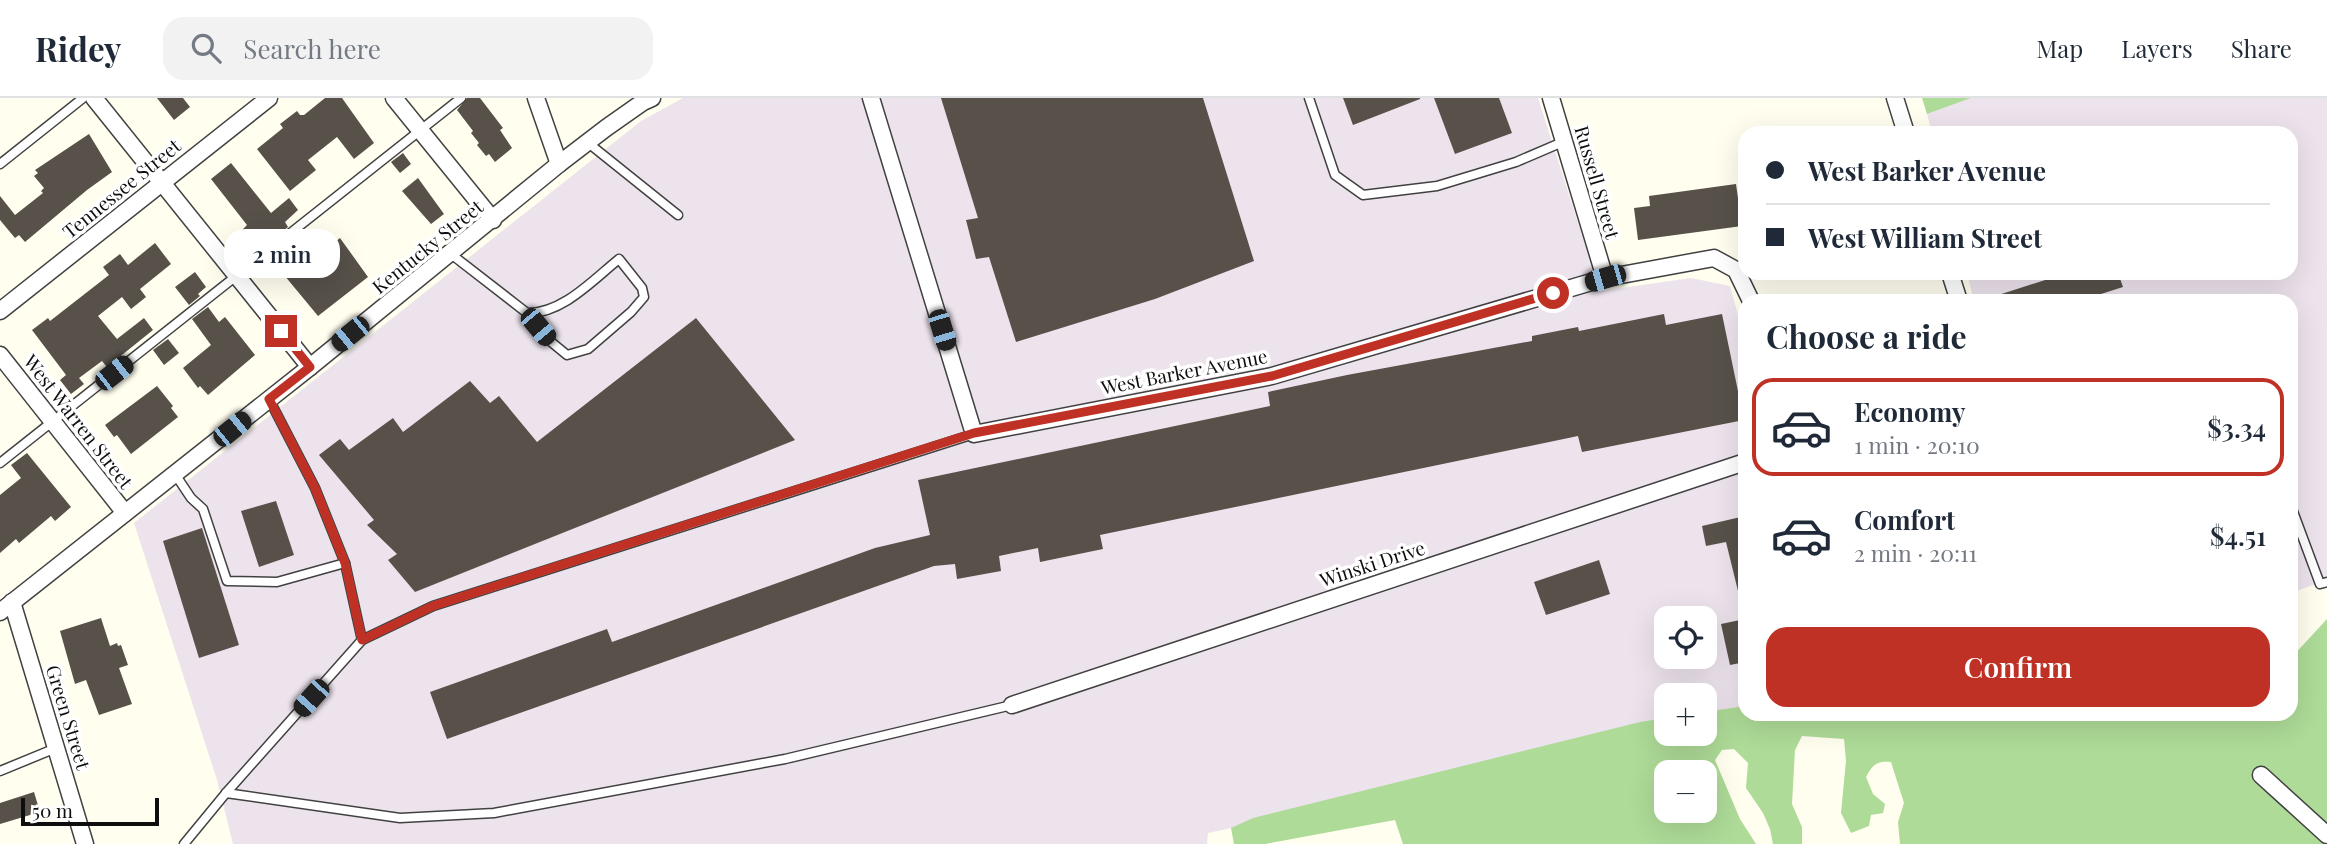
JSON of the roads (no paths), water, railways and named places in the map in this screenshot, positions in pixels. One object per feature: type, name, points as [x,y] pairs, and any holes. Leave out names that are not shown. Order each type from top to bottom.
[{"type":"street","points":[[94,98],[310,367]]},
{"type":"street","name":"Tennessee Street","points":[[0,311],[269,98]]},
{"type":"street","points":[[394,98],[493,219]]},
{"type":"street","points":[[536,98],[559,164]]},
{"type":"street","name":"Kentucky Street","points":[[6,607],[310,367],[559,164],[652,98]]},
{"type":"street","points":[[871,98],[974,433]]},
{"type":"street","name":"Russell Street","points":[[1551,98],[1605,278]]},
{"type":"street","points":[[1895,98],[1904,126]]},
{"type":"street","name":"West Barker Avenue","points":[[974,433],[1272,376],[1605,278],[1714,258],[1736,270],[1738,274]]},
{"type":"street","name":"West Warren Street","points":[[0,355],[125,513]]},
{"type":"street","name":"Winski Drive","points":[[1012,705],[1738,464]]},
{"type":"street","name":"Green Street","points":[[6,607],[56,748],[85,844]]},
{"type":"street","points":[[2261,775],[2327,835]]},
{"type":"lane","points":[[0,164],[83,98]]},
{"type":"lane","points":[[0,463],[461,98]]},
{"type":"lane","points":[[1309,98],[1335,176],[1363,195],[1437,186],[1516,162],[1565,141]]},
{"type":"lane","points":[[587,142],[678,215]]},
{"type":"lane","points":[[451,254],[527,313],[550,341],[568,355],[588,349],[631,313],[644,297],[642,288],[619,259],[572,296],[541,313],[527,313]]},
{"type":"lane","points":[[269,399],[315,488],[345,563],[362,640]]},
{"type":"lane","points":[[184,844],[362,640],[433,606],[974,433]]},
{"type":"lane","points":[[175,474],[191,498],[203,509],[228,581],[277,582],[345,563]]},
{"type":"lane","points":[[2298,525],[2320,584],[2327,582]]},
{"type":"lane","points":[[226,793],[400,818],[494,813],[785,759],[1012,705]]},
{"type":"lane","points":[[0,771],[56,748]]}]
